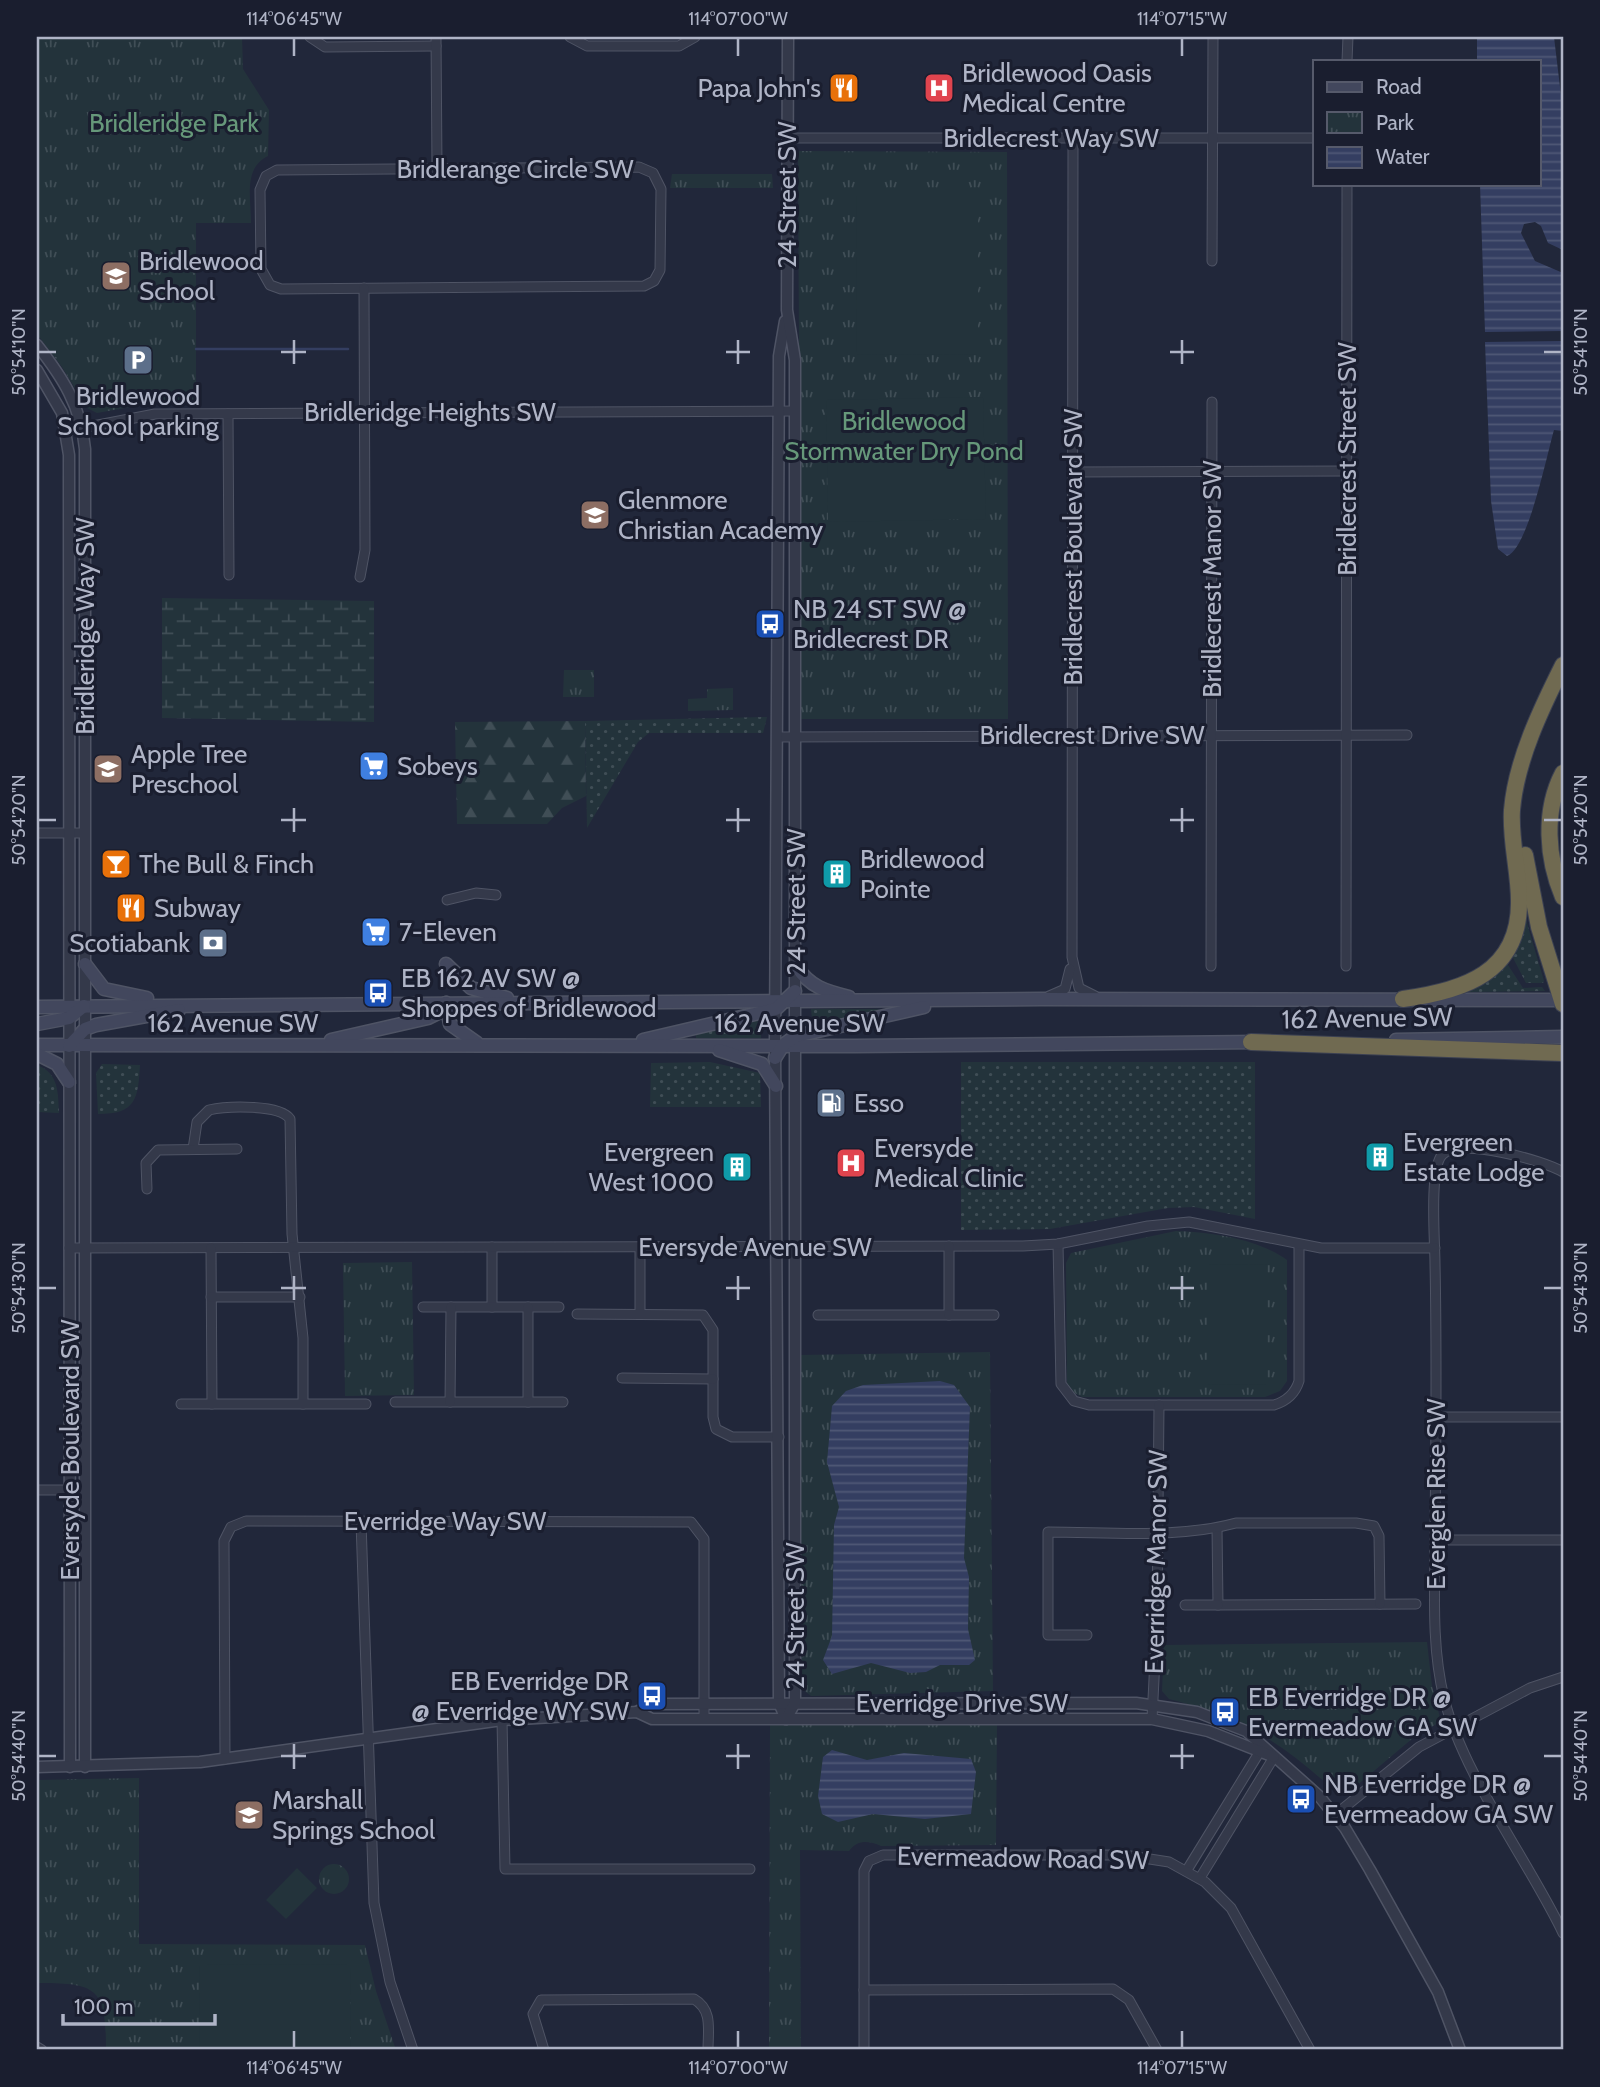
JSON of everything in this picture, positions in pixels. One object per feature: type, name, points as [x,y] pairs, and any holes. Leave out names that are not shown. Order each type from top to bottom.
[{"type":"highway","points":[[1403,999],[1460,989],[1487,972],[1506,951],[1516,925],[1520,902],[1512,812],[1517,774],[1563,665]]},
{"type":"highway","points":[[1532,739],[1524,774],[1524,844],[1539,927],[1562,1001]]},
{"type":"highway","points":[[1563,773],[1550,827],[1555,877],[1563,897]]},
{"type":"highway","points":[[1251,1042],[1563,1053]]},
{"type":"main road","points":[[85,964],[100,987],[107,991],[186,1004]]},
{"type":"main road","points":[[446,964],[471,988],[525,1003]]},
{"type":"main road","points":[[796,966],[804,978],[819,989],[866,1001]]},
{"type":"main road","name":"162 Avenue SW","points":[[85,1006],[214,1003],[778,1004],[795,996],[866,1001],[1562,1001]]},
{"type":"main road","points":[[785,1046],[955,1001]]},
{"type":"main road","points":[[69,1046],[85,1029],[214,1003]]},
{"type":"main road","points":[[446,1003],[447,1017],[456,1031],[483,1045]]},
{"type":"main road","points":[[307,1046],[428,1018],[440,1012],[446,1003]]},
{"type":"main road","points":[[615,1045],[778,1004]]},
{"type":"main road","points":[[37,1024],[85,1006]]},
{"type":"main road","points":[[37,1007],[69,1012]]},
{"type":"main road","name":"162 Avenue SW","points":[[37,1045],[785,1046],[1563,1037]]},
{"type":"main road","points":[[698,1045],[755,1060],[767,1069],[776,1086]]},
{"type":"main road","points":[[37,1054],[57,1064],[69,1082]]},
{"type":"street","points":[[310,37],[325,47],[436,42],[437,168]]},
{"type":"street","points":[[569,37],[581,45],[679,46],[695,37]]},
{"type":"street","name":"24 Street SW","points":[[786,1719],[779,1703],[776,1086],[795,996],[796,966],[795,360],[787,310],[788,37]]},
{"type":"street","points":[[1212,261],[1213,37]]},
{"type":"street","points":[[1348,37],[1348,60]]},
{"type":"street","name":"Bridlecrest Way SW","points":[[787,138],[1313,138]]},
{"type":"street","name":"Bridlecrest Boulevard SW","points":[[1072,957],[1073,138]]},
{"type":"street","name":"Bridlerange Circle SW","points":[[639,167],[649,170],[658,180],[661,190],[661,264],[658,276],[650,284],[639,287],[281,289],[266,281],[261,269],[262,182],[271,172],[282,169],[437,168],[639,167]]},
{"type":"street","name":"Bridlecrest Street SW","points":[[1346,966],[1347,186]]},
{"type":"street","points":[[360,577],[365,550],[364,288]]},
{"type":"street","name":"24 Street SW","points":[[786,1719],[795,1703],[796,1247],[785,1046],[778,1004],[779,356],[787,310]]},
{"type":"street","name":"Bridleridge Way SW","points":[[37,345],[68,388],[82,428],[85,567],[85,1046]]},
{"type":"street","name":"Bridleridge Way SW","points":[[37,370],[59,405],[67,431],[69,1012]]},
{"type":"street","name":"Bridlecrest Manor SW","points":[[1211,966],[1212,402]]},
{"type":"street","name":"Bridleridge Heights SW","points":[[67,431],[155,415],[795,411]]},
{"type":"street","points":[[228,414],[229,575]]},
{"type":"street","points":[[1073,472],[1347,471]]},
{"type":"street","points":[[69,567],[85,567]]},
{"type":"street","points":[[69,707],[85,707]]},
{"type":"street","name":"Bridlecrest Drive SW","points":[[778,737],[1407,735]]},
{"type":"street","points":[[37,833],[85,833]]},
{"type":"street","points":[[447,900],[477,893],[496,895]]},
{"type":"street","points":[[1036,999],[1065,989],[1072,957]]},
{"type":"street","points":[[1072,957],[1075,981],[1080,989],[1109,999]]},
{"type":"street","name":"Eversyde Boulevard SW","points":[[69,1012],[70,1767]]},
{"type":"street","name":"Eversyde Boulevard SW","points":[[85,1046],[85,1767]]},
{"type":"street","points":[[193,1149],[197,1122],[209,1110],[273,1108],[287,1115],[291,1128],[294,1247],[300,1297],[303,1404]]},
{"type":"street","name":"Everglen Rise SW","points":[[1563,1172],[1524,1158],[1468,1148],[1455,1148],[1444,1153],[1435,1168],[1435,1540],[1438,1660],[1444,1700],[1454,1728],[1563,1933]]},
{"type":"street","points":[[147,1189],[146,1163],[153,1152],[162,1149],[237,1149]]},
{"type":"street","name":"Eversyde Avenue SW","points":[[69,1248],[1058,1244],[1148,1226],[1189,1222],[1216,1225],[1298,1245],[1435,1248]]},
{"type":"street","points":[[1058,1244],[1060,1377],[1065,1392],[1082,1405],[1274,1405],[1294,1393],[1299,1381],[1298,1245]]},
{"type":"street","points":[[949,1246],[949,1315]]},
{"type":"street","points":[[492,1247],[492,1307]]},
{"type":"street","points":[[640,1247],[640,1314]]},
{"type":"street","points":[[211,1248],[212,1404]]},
{"type":"street","points":[[211,1297],[300,1297]]},
{"type":"street","points":[[423,1307],[559,1307]]},
{"type":"street","points":[[450,1402],[451,1307]]},
{"type":"street","points":[[528,1307],[528,1402]]},
{"type":"street","points":[[577,1314],[693,1313],[709,1319],[713,1330],[713,1417],[719,1432],[732,1437],[779,1437]]},
{"type":"street","points":[[818,1315],[994,1315]]},
{"type":"street","points":[[622,1378],[713,1379]]},
{"type":"street","points":[[395,1402],[563,1402]]},
{"type":"street","points":[[181,1404],[366,1404]]},
{"type":"street","name":"Everridge Manor SW","points":[[1152,1719],[1157,1619],[1159,1405]]},
{"type":"street","points":[[1436,1417],[1563,1417]]},
{"type":"street","points":[[37,1490],[85,1490]]},
{"type":"street","name":"Everridge Way SW","points":[[225,1759],[227,1532],[234,1524],[246,1521],[674,1521],[695,1524],[704,1539],[704,1719]]},
{"type":"street","points":[[362,1522],[375,1912],[390,1982],[413,2050]]},
{"type":"street","points":[[1087,1635],[1048,1635],[1048,1532],[1156,1532],[1217,1528],[1236,1523],[1356,1522],[1374,1526],[1379,1536],[1380,1604]]},
{"type":"street","points":[[1217,1528],[1218,1605]]},
{"type":"street","points":[[1435,1540],[1563,1540]]},
{"type":"street","points":[[1185,1605],[1416,1604]]},
{"type":"street","points":[[1335,1815],[1405,1756],[1530,1688],[1563,1677]]},
{"type":"street","points":[[995,1703],[995,1718]]},
{"type":"street","name":"Everridge Drive SW","points":[[37,1767],[225,1759],[502,1720],[637,1712],[650,1704],[1153,1704],[1222,1720],[1246,1731],[1261,1750]]},
{"type":"street","name":"Everridge Drive SW","points":[[637,1712],[652,1719],[1152,1719],[1208,1731],[1261,1750],[1275,1757],[1304,1781],[1335,1815],[1370,1870],[1438,1993],[1460,2050]]},
{"type":"street","points":[[502,1720],[505,1869],[750,1869]]},
{"type":"street","points":[[1187,1870],[1261,1750]]},
{"type":"street","points":[[1200,1878],[1275,1757]]},
{"type":"street","name":"Evermeadow Road SW","points":[[864,2050],[864,1874],[869,1861],[878,1856],[1138,1855],[1187,1870],[1222,1897],[1236,1915],[1310,2050]]},
{"type":"street","points":[[864,1990],[1113,1989],[1129,2000],[1157,2050]]},
{"type":"street","points":[[544,2050],[534,2014],[541,2000],[694,1999],[703,2004],[708,2013],[708,2050]]},
{"type":"street","points":[[37,2047],[42,2050]]},
{"type":"green space","name":"Bridleridge Park","points":[[37,37],[242,37],[243,69],[269,110],[268,156],[260,161],[252,176],[251,223],[196,223],[196,401],[158,402],[97,413],[87,408],[62,367],[37,334]]},
{"type":"green space","name":"Bridlewood Stormwater Dry Pond","points":[[798,151],[1007,152],[1008,719],[801,719]]},
{"type":"green space","points":[[672,174],[772,174],[773,188],[670,188]]},
{"type":"green space","points":[[856,191],[978,191],[978,354],[857,355]]},
{"type":"green space","points":[[983,397],[986,519],[828,522],[826,400]]},
{"type":"green space","points":[[162,598],[374,601],[374,722],[162,718]]},
{"type":"green space","points":[[564,670],[594,670],[594,697],[563,697]]},
{"type":"green space","points":[[733,688],[733,710],[688,711],[688,699],[707,698],[707,689]]},
{"type":"green space","points":[[767,717],[763,733],[649,733],[638,742],[587,828],[585,721]]},
{"type":"green space","points":[[585,721],[586,796],[562,808],[547,824],[457,824],[455,722]]},
{"type":"green space","points":[[1526,920],[1543,983],[1526,983],[1511,954]]},
{"type":"green space","points":[[1506,962],[1523,988],[1542,987],[1545,991],[1469,992]]},
{"type":"green space","points":[[811,1009],[881,1009],[813,1027]]},
{"type":"green space","points":[[761,1019],[761,1038],[696,1038],[696,1034]]},
{"type":"green space","points":[[710,1062],[760,1073],[761,1107],[650,1107],[651,1063]]},
{"type":"green space","points":[[961,1062],[1255,1062],[1255,1219],[1194,1207],[1168,1208],[1050,1229],[961,1230]]},
{"type":"green space","points":[[102,1064],[140,1065],[136,1095],[127,1107],[120,1111],[98,1114],[96,1073]]},
{"type":"green space","points":[[37,1065],[50,1073],[56,1084],[59,1113],[37,1112]]},
{"type":"green space","points":[[1176,1231],[1234,1238],[1262,1247],[1287,1260],[1287,1381],[1280,1391],[1265,1397],[1082,1397],[1067,1389],[1066,1263],[1071,1253]]},
{"type":"green space","points":[[412,1262],[414,1395],[345,1396],[343,1263]]},
{"type":"green space","points":[[1267,1264],[1267,1384],[1208,1385],[1208,1265]]},
{"type":"green space","points":[[990,1352],[993,1691],[811,1696],[801,1688],[799,1682],[799,1355]]},
{"type":"green space","points":[[1427,1642],[1432,1686],[1440,1718],[1438,1723],[1413,1738],[1349,1792],[1336,1792],[1278,1745],[1240,1723],[1169,1699],[1162,1691],[1164,1645]]},
{"type":"green space","points":[[770,1725],[997,1725],[996,1845],[881,1846],[864,1842],[856,1844],[849,1851],[800,1850],[801,2050],[769,2050]]},
{"type":"green space","points":[[139,1778],[139,1944],[365,1945],[376,1991],[396,2050],[106,2050],[104,2013],[94,1993],[74,1985],[37,1983],[37,1780]]},
{"type":"green space","points":[[334,1864],[345,1868],[349,1879],[345,1890],[334,1894],[323,1890],[319,1879],[323,1868]]},
{"type":"green space","points":[[297,1868],[317,1888],[286,1919],[266,1900]]},
{"type":"green space","points":[[200,1964],[351,1965],[350,2050],[199,2050]]},
{"type":"water","points":[[1477,37],[1554,37],[1563,112],[1563,250],[1548,243],[1541,226],[1535,222],[1524,224],[1521,233],[1535,261],[1563,273],[1563,331],[1485,332],[1480,186],[1540,186],[1540,60],[1477,60]]},
{"type":"water","points":[[1563,341],[1563,431],[1554,430],[1529,519],[1515,550],[1507,556],[1498,549],[1491,501],[1485,342]]},
{"type":"water","points":[[940,1381],[954,1385],[970,1407],[964,1558],[969,1577],[968,1629],[975,1660],[969,1665],[940,1665],[926,1672],[910,1673],[871,1663],[832,1674],[823,1660],[832,1636],[834,1525],[839,1507],[827,1462],[832,1406],[846,1391],[863,1385]]},
{"type":"water","points":[[832,1750],[867,1760],[904,1753],[971,1759],[976,1772],[971,1814],[925,1819],[873,1814],[838,1822],[822,1814],[818,1796],[823,1757]]},
{"type":"waterway","points":[[196,349],[348,349]]},
{"type":"place","name":"Papa John's","points":[[844,88]]},
{"type":"place","name":"Bridlewood Oasis Medical Centre","points":[[939,88]]},
{"type":"place","name":"Bridlewood School","points":[[116,276]]},
{"type":"place","name":"Bridlewood School parking","points":[[138,360]]},
{"type":"place","name":"Glenmore Christian Academy","points":[[595,515]]},
{"type":"place","name":"NB 24 ST SW @ Bridlecrest DR","points":[[770,624]]},
{"type":"place","name":"Sobeys","points":[[374,766]]},
{"type":"place","name":"Apple Tree Preschool","points":[[108,769]]},
{"type":"place","name":"The Bull & Finch","points":[[116,864]]},
{"type":"place","name":"Bridlewood Pointe","points":[[837,874]]},
{"type":"place","name":"Subway","points":[[131,908]]},
{"type":"place","name":"7-Eleven","points":[[376,932]]},
{"type":"place","name":"Scotiabank","points":[[213,943]]},
{"type":"place","name":"EB 162 AV SW @ Shoppes of Bridlewood","points":[[378,993]]},
{"type":"place","name":"Esso","points":[[831,1103]]},
{"type":"place","name":"Evergreen Estate Lodge","points":[[1380,1157]]},
{"type":"place","name":"Eversyde Medical Clinic","points":[[851,1163]]},
{"type":"place","name":"Evergreen West 1000","points":[[737,1167]]},
{"type":"place","name":"EB Everridge DR @ Everridge WY SW","points":[[652,1696]]},
{"type":"place","name":"EB Everridge DR @ Evermeadow GA SW","points":[[1225,1712]]},
{"type":"place","name":"NB Everridge DR @ Evermeadow GA SW","points":[[1301,1799]]},
{"type":"place","name":"Marshall Springs School","points":[[249,1815]]}]
